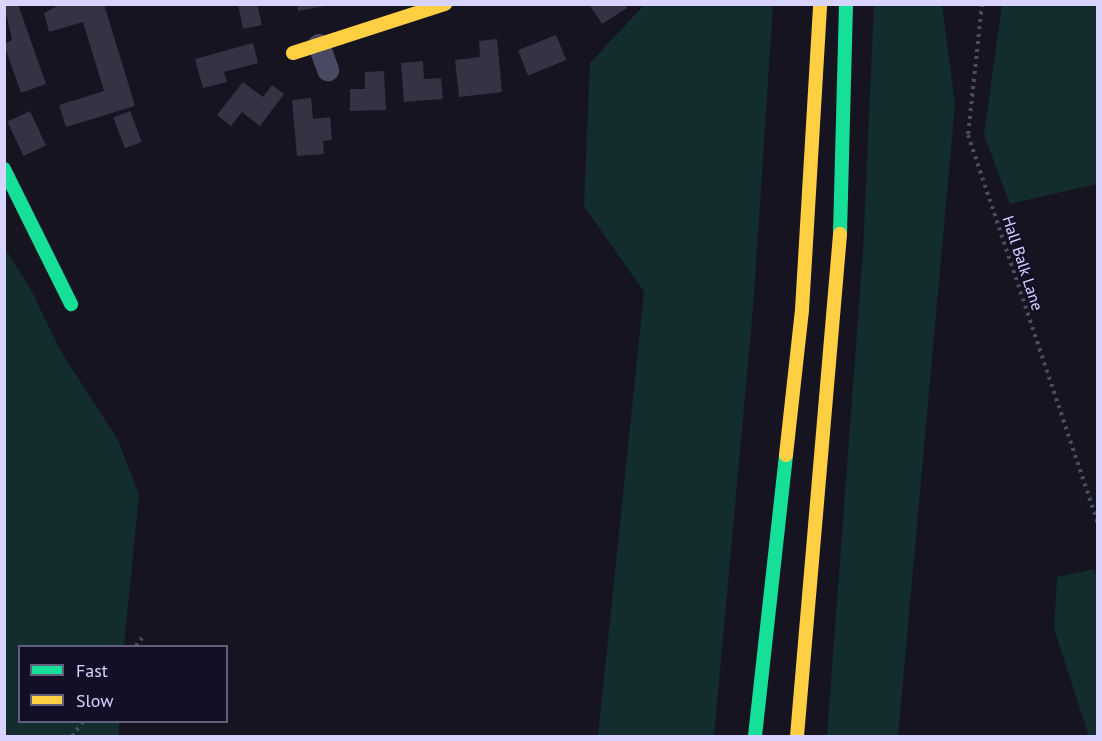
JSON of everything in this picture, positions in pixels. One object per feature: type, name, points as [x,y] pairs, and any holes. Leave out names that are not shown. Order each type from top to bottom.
[{"type":"main road","points":[[293,53],[445,4]]},
{"type":"main road","points":[[756,736],[802,310],[820,4]]},
{"type":"main road","points":[[798,736],[840,249],[846,4]]},
{"type":"main road","points":[[4,169],[71,304]]},
{"type":"street","points":[[319,45],[328,70]]},
{"type":"path","name":"Hall Balk Lane","points":[[982,4],[968,135],[1098,523]]},
{"type":"path","points":[[137,645],[142,638]]},
{"type":"path","points":[[72,736],[82,723]]},
{"type":"green space","points":[[644,5],[773,5],[753,309],[714,736],[598,736],[644,292],[584,206],[590,63]]},
{"type":"green space","points":[[874,5],[942,5],[955,104],[898,736],[827,736],[863,251]]},
{"type":"green space","points":[[1002,5],[1097,5],[1097,184],[1010,204],[984,135]]},
{"type":"green space","points":[[5,248],[31,290],[60,350],[118,440],[139,495],[124,645],[18,645],[18,723],[119,723],[119,736],[5,736]]},
{"type":"green space","points":[[1094,569],[1098,581],[1098,736],[1089,736],[1054,629],[1057,577]]},
{"type":"building","points":[[4,4],[18,4],[46,84],[21,93],[4,44],[12,40]]},
{"type":"building","points":[[61,4],[104,4],[135,106],[66,127],[59,105],[104,91],[83,22],[49,32],[44,13]]},
{"type":"building","points":[[238,4],[257,4],[262,25],[243,29]]},
{"type":"building","points":[[297,4],[324,4],[324,6],[298,11]]},
{"type":"building","points":[[589,4],[625,4],[627,8],[602,24]]},
{"type":"building","points":[[556,35],[566,60],[528,75],[518,50]]},
{"type":"building","points":[[497,39],[502,92],[459,97],[455,60],[480,57],[479,41]]},
{"type":"building","points":[[253,43],[258,63],[224,72],[227,82],[203,88],[195,59]]},
{"type":"building","points":[[423,61],[424,79],[441,78],[443,99],[404,102],[401,63]]},
{"type":"building","points":[[384,71],[386,110],[350,111],[350,89],[365,89],[365,72]]},
{"type":"building","points":[[243,82],[263,97],[272,85],[284,94],[260,126],[242,112],[231,126],[217,115]]},
{"type":"building","points":[[311,98],[313,119],[330,117],[332,140],[323,141],[324,154],[297,156],[292,100]]},
{"type":"building","points":[[30,111],[46,145],[23,156],[7,122]]},
{"type":"building","points":[[130,111],[142,142],[125,148],[113,117]]},
{"type":"traffic: fast","points":[[840,234],[846,4]]},
{"type":"traffic: fast","points":[[4,169],[71,304]]},
{"type":"traffic: fast","points":[[755,736],[786,455]]},
{"type":"traffic: slow","points":[[293,53],[445,4]]},
{"type":"traffic: slow","points":[[786,455],[802,310],[820,4]]},
{"type":"traffic: slow","points":[[797,736],[840,234]]}]
